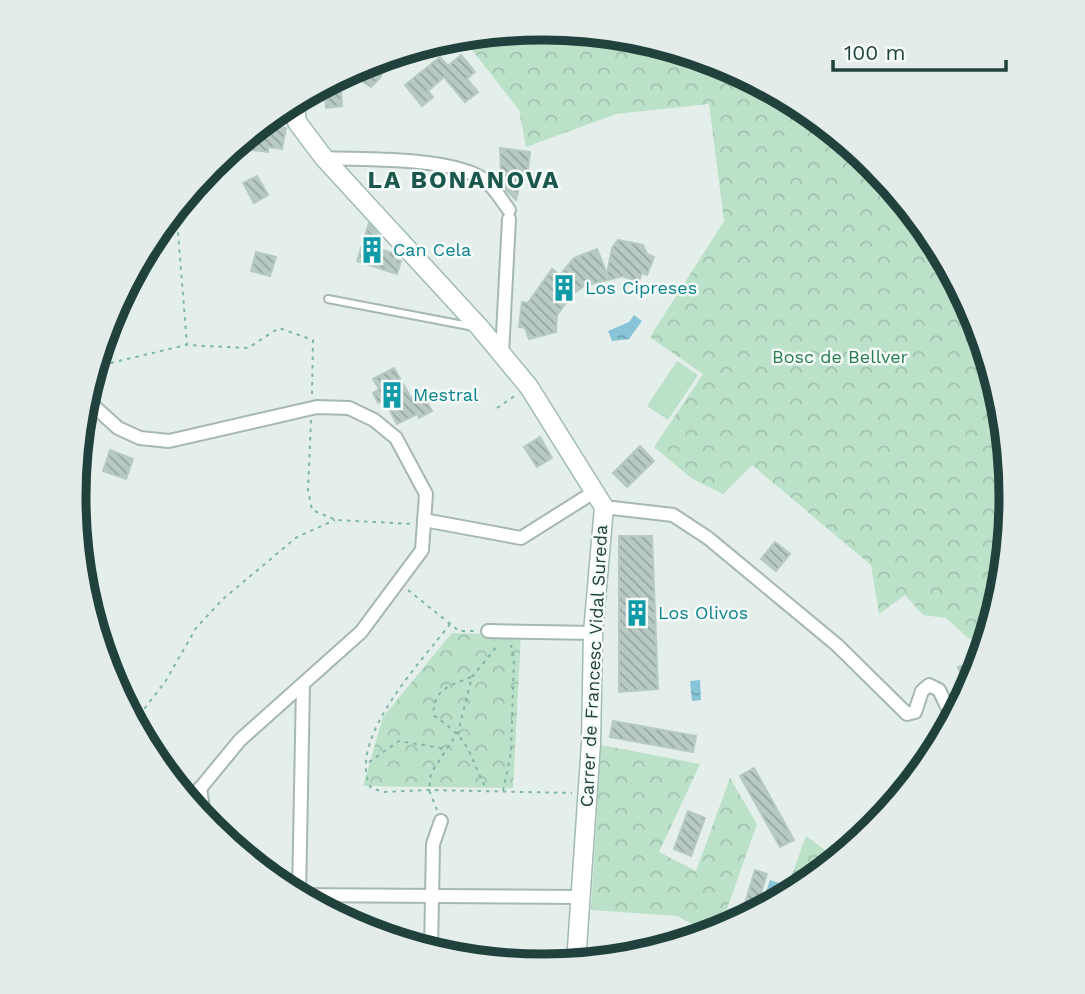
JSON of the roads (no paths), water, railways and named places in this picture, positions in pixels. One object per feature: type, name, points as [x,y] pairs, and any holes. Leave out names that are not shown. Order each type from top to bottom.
[{"type":"street","name":"Carrer de Francesc Vidal Sureda","points":[[296,113],[297,122],[324,158],[481,329],[529,387],[604,508],[593,633],[587,793],[577,953]]},
{"type":"street","points":[[324,158],[413,162],[479,177],[491,186],[509,214],[502,354]]},
{"type":"street","points":[[95,407],[118,428],[140,438],[169,441],[311,408],[349,408],[374,420],[396,438],[426,494],[422,550],[361,632],[240,740],[195,794]]},
{"type":"street","points":[[424,522],[521,538],[594,492]]},
{"type":"street","points":[[604,508],[673,515],[708,538],[829,638],[907,714],[915,712],[922,691],[929,685],[939,690],[947,707]]},
{"type":"street","points":[[488,631],[511,634],[593,633]]},
{"type":"street","points":[[298,883],[303,685]]},
{"type":"street","points":[[200,788],[202,801]]},
{"type":"street","points":[[431,940],[432,844],[441,821]]},
{"type":"street","points":[[318,895],[580,897]]},
{"type":"lane","points":[[328,299],[481,329]]},
{"type":"water","points":[[634,315],[642,321],[629,339],[612,341],[608,331],[629,322]]},
{"type":"water","points":[[700,680],[701,700],[692,701],[690,681]]},
{"type":"water","points":[[770,880],[779,883],[777,889],[765,896]]},
{"type":"place","name":"Can Cela","points":[[372,250]]},
{"type":"place","name":"Los Cipreses","points":[[564,288]]},
{"type":"place","name":"Mestral","points":[[392,395]]},
{"type":"place","name":"Los Olivos","points":[[637,613]]},
{"type":"district","name":"LA BONANOVA","points":[[464,180]]},
{"type":"park label","name":"Bosc de Bellver","points":[[840,357]]}]
